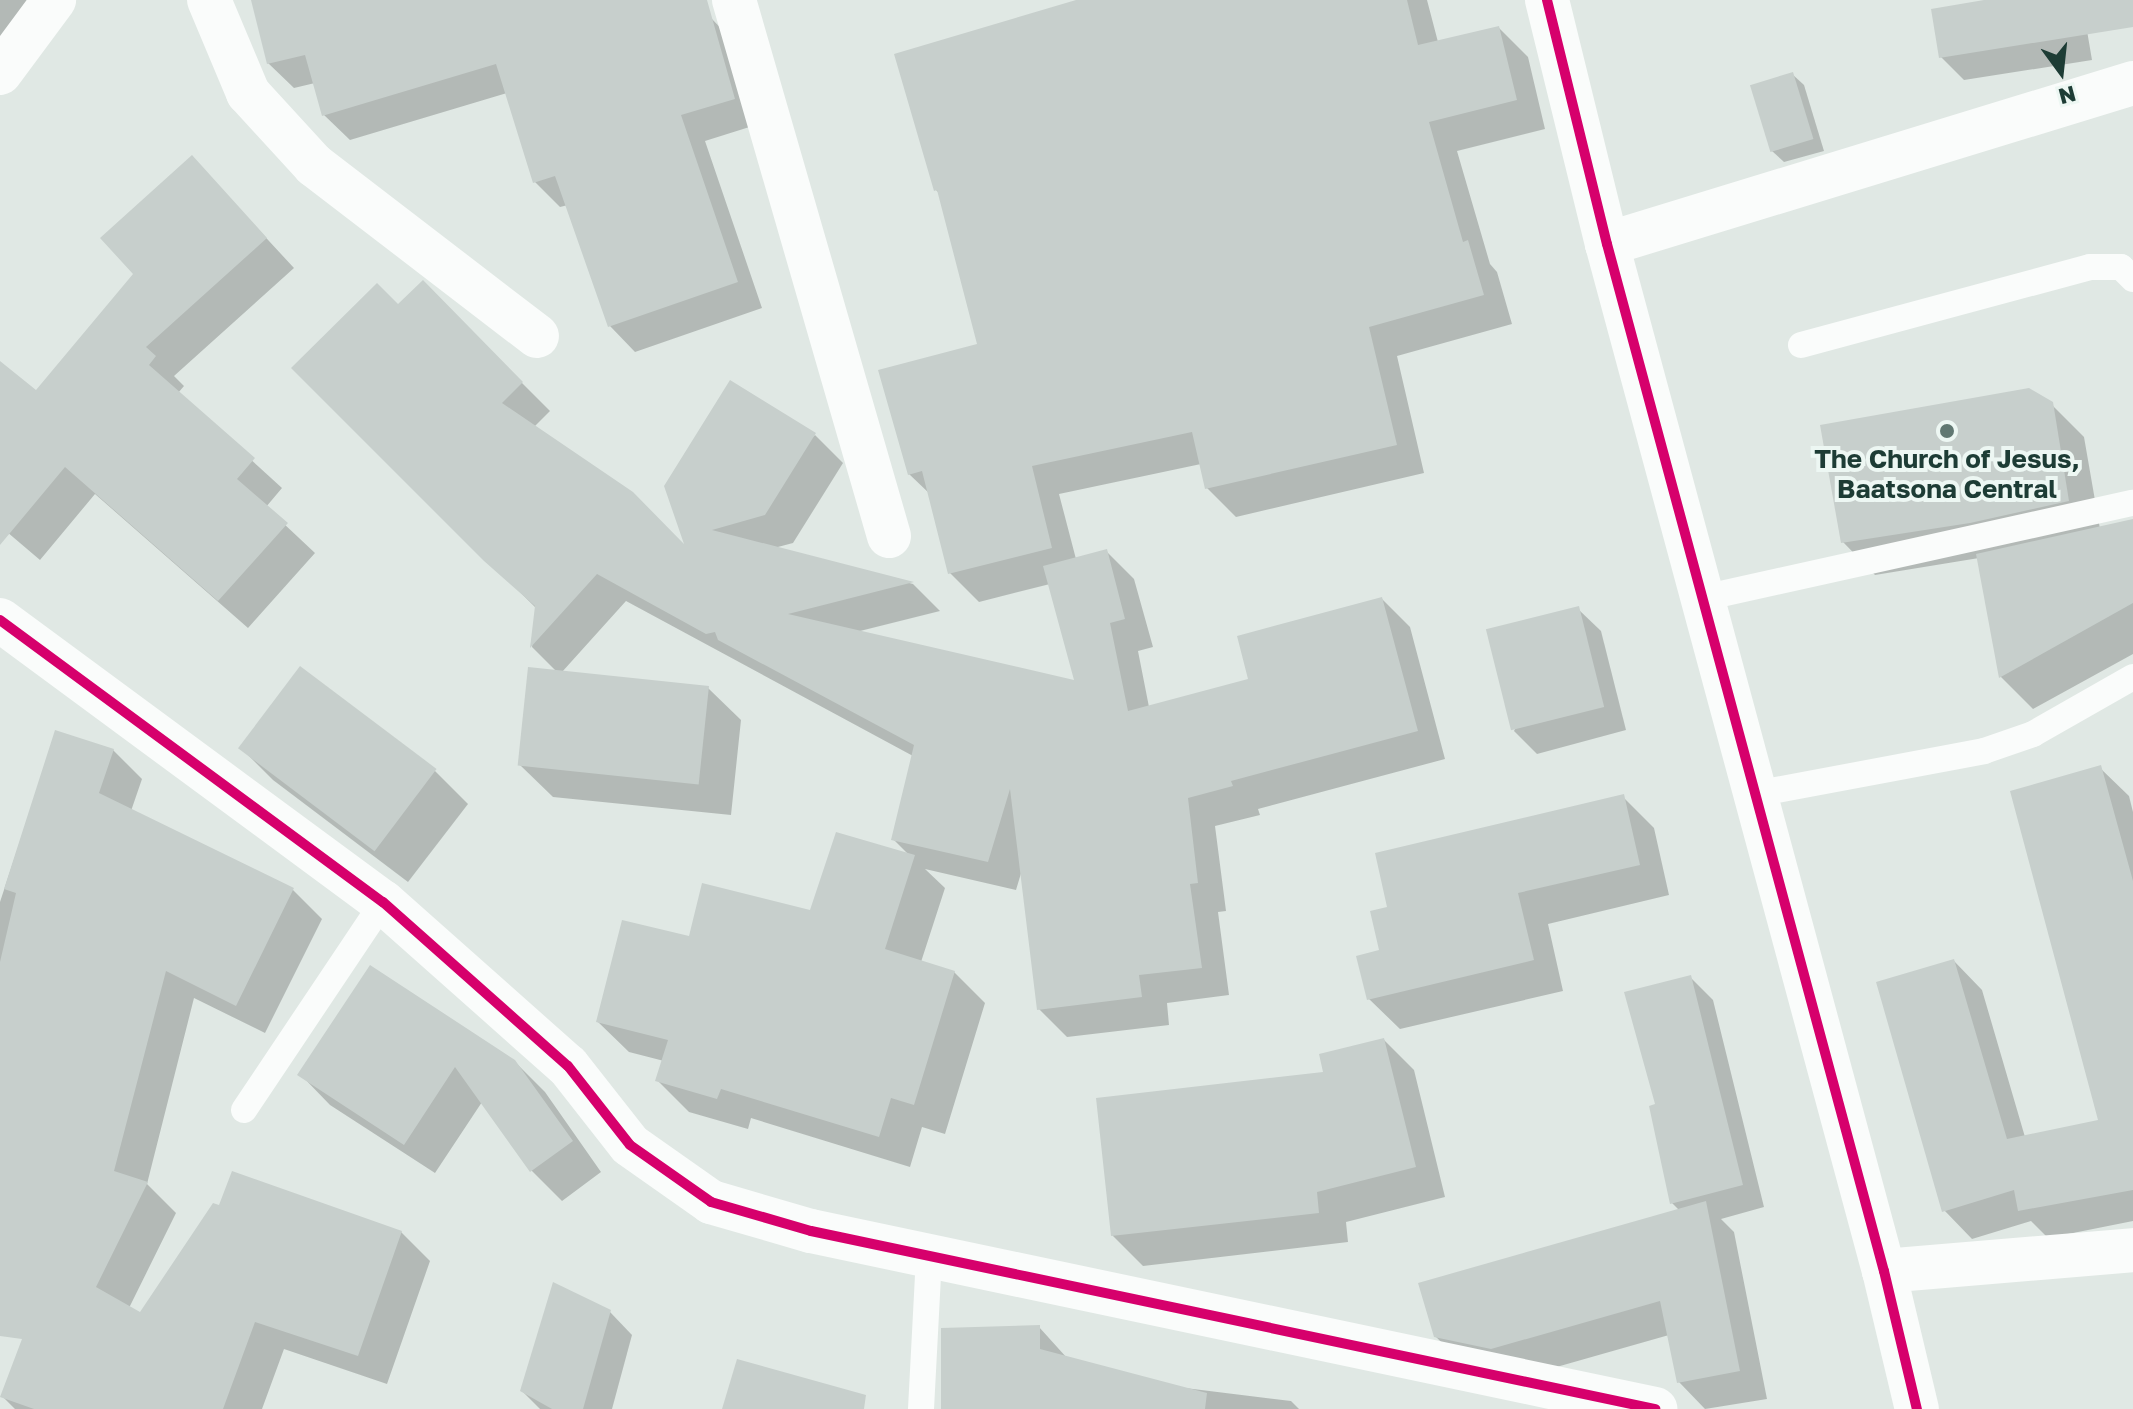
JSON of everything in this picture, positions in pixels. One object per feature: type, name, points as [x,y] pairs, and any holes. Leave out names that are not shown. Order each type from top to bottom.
[{"type":"street","points":[[0,73],[54,0]]},
{"type":"street","points":[[209,0],[248,93],[314,165],[537,336]]},
{"type":"street","points":[[734,0],[889,536]]},
{"type":"street","points":[[1547,0],[1607,244],[1884,1271],[1917,1409]]},
{"type":"street","points":[[1607,244],[2133,83]]},
{"type":"street","points":[[0,620],[383,902],[568,1066],[630,1145],[711,1202],[811,1231],[1655,1409]]},
{"type":"street","points":[[1884,1271],[2133,1250]]},
{"type":"lane","points":[[1801,345],[2090,267],[2121,267],[2133,279]]},
{"type":"lane","points":[[1703,598],[2133,503]]},
{"type":"lane","points":[[1755,794],[2008,744],[2033,734],[2133,677]]},
{"type":"lane","points":[[244,1110],[383,902]]},
{"type":"lane","points":[[921,1409],[929,1256]]},
{"type":"building","points":[[251,0],[707,0],[735,99],[681,115],[738,282],[608,327],[555,176],[533,183],[496,64],[322,116],[305,55],[267,64]]},
{"type":"building","points":[[1076,0],[1407,0],[1418,45],[1499,26],[1517,100],[1429,122],[1463,242],[1468,240],[1484,295],[1369,327],[1397,445],[1205,489],[1192,432],[1032,466],[1052,548],[948,574],[922,471],[908,475],[878,370],[977,344],[937,190],[934,191],[894,54]]},
{"type":"building","points":[[1984,0],[2133,0],[2133,27],[1939,58],[1931,9]]},
{"type":"building","points":[[1793,72],[1813,139],[1770,152],[1750,85]]},
{"type":"building","points":[[192,155],[267,238],[146,347],[156,356],[149,365],[255,458],[237,479],[288,523],[218,601],[65,467],[0,545],[0,361],[36,390],[133,274],[100,238]]},
{"type":"building","points":[[423,280],[523,382],[502,403],[633,492],[684,544],[664,486],[730,380],[816,433],[765,515],[712,530],[914,582],[788,614],[1074,680],[1043,566],[1107,549],[1125,619],[1110,623],[1128,711],[1248,679],[1237,636],[1382,597],[1418,731],[1231,781],[1233,786],[1188,798],[1198,883],[1190,884],[1202,968],[1139,975],[1142,997],[1037,1010],[1010,789],[988,862],[891,840],[914,745],[718,640],[715,632],[706,634],[597,574],[530,648],[535,606],[484,561],[291,368],[377,283],[398,304]]},
{"type":"building","points":[[2029,388],[2053,402],[2069,501],[1970,523],[1841,543],[1820,425]]},
{"type":"building","points":[[2133,519],[2133,603],[1999,678],[1976,554]]},
{"type":"building","points":[[1579,606],[1604,707],[1511,730],[1486,629]]},
{"type":"building","points":[[300,666],[437,769],[375,851],[238,748]]},
{"type":"building","points":[[528,667],[709,686],[699,784],[518,765]]},
{"type":"building","points":[[55,730],[114,749],[99,793],[294,888],[236,1006],[166,971],[114,1171],[148,1182],[96,1287],[140,1312],[213,1203],[219,1205],[232,1171],[402,1231],[358,1356],[255,1322],[223,1409],[34,1409],[0,1397],[22,1339],[0,1336],[0,962],[16,893],[4,889]]},
{"type":"building","points":[[2101,765],[2133,881],[2133,1190],[2018,1211],[2014,1190],[1942,1212],[1876,982],[1954,959],[2007,1139],[2098,1120],[2010,791]]},
{"type":"building","points":[[1624,794],[1640,865],[1518,893],[1534,960],[1367,1000],[1356,956],[1379,950],[1370,911],[1387,907],[1375,853]]},
{"type":"building","points":[[836,832],[915,855],[885,949],[955,971],[914,1105],[891,1098],[879,1137],[721,1089],[717,1099],[655,1081],[668,1040],[596,1022],[622,920],[689,936],[702,883],[810,910]]},
{"type":"building","points":[[370,965],[515,1060],[573,1141],[530,1172],[455,1067],[404,1145],[297,1075]]},
{"type":"building","points":[[1691,975],[1743,1185],[1670,1204],[1649,1106],[1655,1104],[1624,992]]},
{"type":"building","points":[[1384,1038],[1416,1167],[1317,1192],[1319,1213],[1111,1236],[1096,1098],[1323,1072],[1319,1054]]},
{"type":"building","points":[[1706,1201],[1740,1371],[1677,1383],[1660,1301],[1491,1349],[1434,1337],[1418,1283]]},
{"type":"building","points":[[553,1282],[611,1310],[583,1409],[552,1409],[520,1391]]},
{"type":"building","points":[[1040,1325],[1040,1349],[1207,1393],[1205,1409],[941,1409],[941,1328]]},
{"type":"building","points":[[737,1359],[866,1395],[864,1409],[722,1409]]},
{"type":"cycle path","points":[[1547,0],[1607,244],[1884,1271],[1917,1409]]},
{"type":"cycle path","points":[[0,620],[383,902],[568,1066],[630,1145],[711,1202],[811,1231],[1655,1409]]},
{"type":"place","name":"The Church of Jesus, Baatsona Central","points":[[1947,431]]}]
